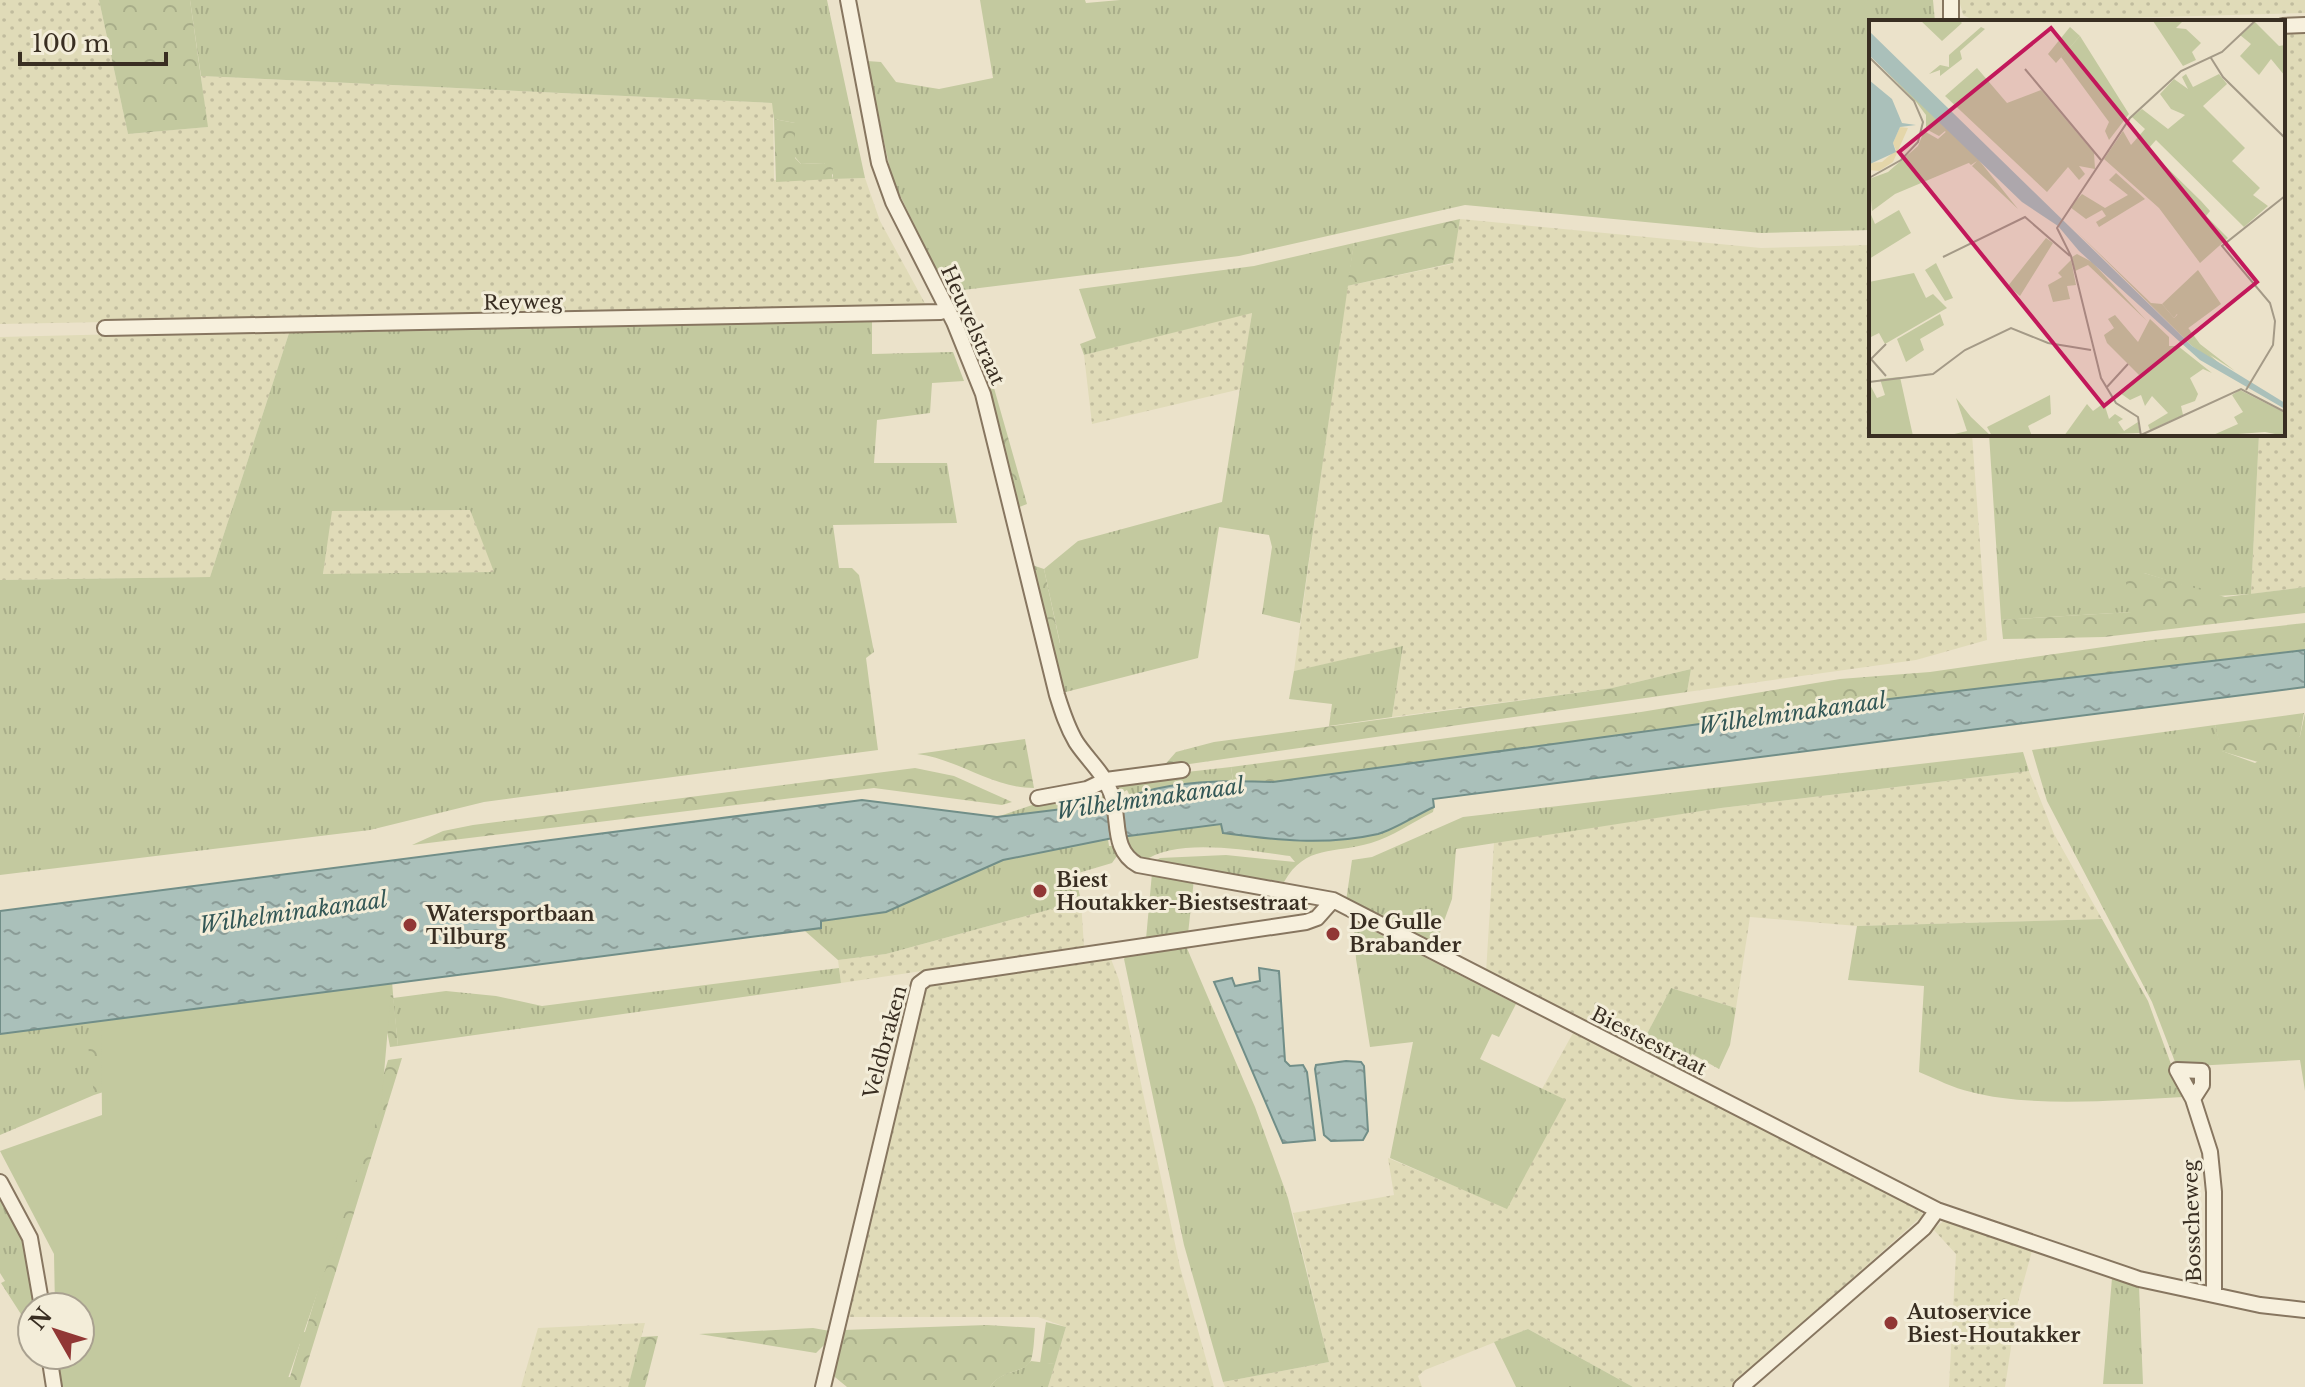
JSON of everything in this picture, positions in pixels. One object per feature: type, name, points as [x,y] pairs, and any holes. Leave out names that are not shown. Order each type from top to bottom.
[{"type":"street","name":"Heuvelstraat","points":[[848,0],[879,163],[893,202],[954,322],[983,394],[1064,716]]},
{"type":"street","points":[[2285,26],[2305,25]]},
{"type":"street","name":"Reyweg","points":[[105,328],[941,312]]},
{"type":"street","name":"Biestsestraat","points":[[1064,716],[1076,742],[1106,780],[1113,796],[1119,845],[1128,859],[1138,865],[1333,900],[1937,1210],[2139,1279],[2305,1310]]},
{"type":"street","points":[[1038,798],[1087,789],[1106,780],[1182,770]]},
{"type":"street","name":"Veldbraken","points":[[823,1387],[919,984],[927,978],[1306,922],[1317,918],[1333,900]]},
{"type":"street","name":"Bosscheweg","points":[[2193,1099],[2210,1152],[2214,1192],[2214,1295]]},
{"type":"street","points":[[0,1182],[30,1238],[39,1291]]},
{"type":"street","points":[[1741,1387],[1924,1228],[1937,1210]]},
{"type":"shaded area","points":[[0,0],[99,0],[128,134],[207,127],[201,76],[773,103],[774,180],[865,178],[880,221],[927,307],[0,324]]},
{"type":"shaded area","points":[[1959,0],[2305,0],[2305,13],[2050,20],[1973,20],[1963,15]]},
{"type":"shaded area","points":[[2305,31],[2305,587],[2251,594],[2259,436],[2285,436],[2285,32]]},
{"type":"shaded area","points":[[1460,219],[1761,248],[1869,245],[1869,436],[1972,436],[1987,640],[1916,660],[1687,692],[1691,669],[1612,688],[1392,717],[1403,647],[1294,671],[1347,286],[1452,264]]},
{"type":"shaded area","points":[[1252,312],[1241,389],[1092,424],[1084,355]]},
{"type":"shaded area","points":[[290,330],[210,577],[0,580],[0,337]]},
{"type":"shaded area","points":[[470,510],[495,572],[323,575],[331,511]]},
{"type":"shaded area","points":[[2029,771],[2054,834],[2102,919],[1857,926],[1750,917],[1736,1008],[1671,988],[1638,1051],[1486,973],[1494,842],[1721,808]]},
{"type":"shaded area","points":[[1081,901],[1084,947],[841,983],[838,960],[886,954]]},
{"type":"shaded area","points":[[1111,959],[1119,980],[1180,1267],[1214,1387],[1048,1387],[1066,1327],[1038,1317],[845,1317],[922,986]]},
{"type":"shaded area","points":[[1573,1033],[1916,1205],[1923,1215],[1731,1387],[1633,1387],[1528,1329],[1425,1370],[1418,1376],[1422,1387],[1225,1387],[1223,1382],[1329,1362],[1293,1213],[1394,1195],[1388,1158],[1507,1208],[1565,1100],[1542,1089]]},
{"type":"shaded area","points":[[1944,1221],[2032,1251],[2018,1302],[2005,1387],[1949,1387],[1956,1254],[1933,1229]]},
{"type":"shaded area","points":[[645,1323],[628,1387],[521,1387],[538,1328]]},
{"type":"green space","points":[[99,0],[190,0],[208,127],[128,134]]},
{"type":"green space","points":[[190,0],[827,0],[865,178],[832,179],[833,175],[824,163],[801,164],[795,157],[795,123],[774,119],[772,103],[201,76]]},
{"type":"green space","points":[[980,0],[1085,0],[1086,3],[1120,0],[1933,0],[1935,20],[1869,20],[1869,230],[1761,233],[1465,205],[1239,256],[947,292],[892,179],[867,61],[881,62],[896,82],[939,89],[993,78]]},
{"type":"green space","points":[[774,119],[795,123],[795,158],[801,164],[824,163],[832,168],[832,179],[776,182]]},
{"type":"green space","points":[[1460,219],[1453,263],[1347,286],[1354,243]]},
{"type":"green space","points":[[1354,243],[1300,623],[1262,614],[1272,547],[1269,535],[1219,527],[1198,658],[1062,693],[1051,645],[1060,643],[1044,569],[1078,541],[1222,502],[1252,313],[1084,355],[1080,344],[1096,338],[1079,289],[1254,266]]},
{"type":"green space","points":[[872,319],[872,354],[953,352],[964,381],[932,383],[930,413],[877,420],[874,463],[947,463],[957,523],[833,525],[839,568],[852,568],[859,575],[874,652],[866,658],[878,750],[484,802],[370,830],[0,875],[0,580],[210,577],[290,330]],"holes":[[[470,510],[494,572],[323,574],[332,511]]]},
{"type":"green space","points":[[994,388],[1027,504],[1017,508],[988,389]]},
{"type":"green space","points":[[1989,436],[2259,436],[2251,594],[2217,596],[2144,573],[2131,612],[2001,620]]},
{"type":"green space","points":[[1032,565],[1044,569],[1060,644],[1051,645]]},
{"type":"green space","points":[[2144,573],[2225,597],[2305,587],[2305,613],[2104,637],[2003,639],[2001,620],[2131,612],[2125,577]]},
{"type":"green space","points":[[2305,623],[2305,650],[1753,717],[1273,782],[1233,780],[1231,767],[1641,712],[1840,679],[1930,672],[2152,640]]},
{"type":"green space","points":[[1403,646],[1392,717],[1329,726],[1332,704],[1289,699],[1294,671]]},
{"type":"green space","points":[[1691,669],[1687,692],[1162,768],[1176,752],[1214,742],[1612,688]]},
{"type":"green space","points":[[2304,713],[2300,736],[2268,765],[2221,751],[2215,725]]},
{"type":"green space","points":[[2305,713],[2305,1091],[2300,1060],[2177,1067],[2152,1002],[2047,801],[2032,750],[2215,725],[2222,751],[2255,763],[2300,736]]},
{"type":"green space","points":[[1025,739],[1034,788],[989,779],[947,761],[917,754]]},
{"type":"green space","points":[[2023,752],[2029,771],[1721,808],[1456,849],[1452,899],[1435,946],[1346,901],[1352,860],[1372,857],[1463,817]]},
{"type":"green space","points":[[1231,767],[1233,780],[1130,796],[1127,790],[1116,796],[1120,783],[1133,778]]},
{"type":"green space","points":[[915,768],[954,776],[1012,802],[1002,805],[874,788],[412,845],[443,831],[473,825]]},
{"type":"green space","points":[[1098,790],[1108,803],[997,817],[1047,800]]},
{"type":"green space","points":[[1434,807],[1433,812],[1379,840],[1311,856],[1302,861],[1284,882],[1154,862],[1160,858],[1226,855],[1295,862],[1290,856],[1194,847],[1157,854],[1143,862],[1123,843],[1128,841],[1128,836],[1222,824],[1380,833]]},
{"type":"green space","points":[[1108,839],[1109,846],[1115,846],[1117,856],[1112,863],[1075,874],[1081,901],[886,954],[838,960],[797,924],[886,912],[1003,860]]},
{"type":"green space","points":[[1152,873],[1194,879],[1188,934],[1146,939]]},
{"type":"green space","points":[[2102,919],[2148,1001],[2183,1097],[2104,1101],[2021,1100],[1958,1088],[1919,1072],[1924,986],[1848,980],[1857,926]]},
{"type":"green space","points":[[1354,921],[1516,1004],[1499,1037],[1492,1034],[1480,1059],[1566,1100],[1507,1209],[1390,1158],[1413,1042],[1370,1047],[1356,959]]},
{"type":"green space","points":[[1186,946],[1255,1107],[1288,1198],[1329,1362],[1223,1382],[1184,1245],[1124,959],[1127,954]]},
{"type":"green space","points":[[839,968],[841,983],[398,1046],[393,998],[446,991],[496,996],[542,1006]]},
{"type":"green space","points":[[392,981],[393,994],[102,1031],[94,1095],[0,1135],[0,1031]]},
{"type":"green space","points":[[392,981],[381,1108],[285,1387],[57,1387],[56,1371],[96,1371],[96,1291],[55,1291],[54,1254],[0,1151],[102,1115],[101,1018]]},
{"type":"green space","points":[[1671,988],[1736,1008],[1730,1045],[1719,1069],[1692,1054],[1681,1073],[1638,1051]]},
{"type":"green space","points":[[393,994],[398,1046],[390,1047],[382,1004],[94,1095],[87,1037],[102,1031]]},
{"type":"green space","points":[[402,1058],[300,1387],[266,1387],[213,1380],[290,1377],[300,1343],[211,1338],[305,1332],[388,1060]]},
{"type":"green space","points":[[0,1187],[26,1249],[35,1291],[16,1291],[16,1306],[1,1283],[5,1281],[0,1273]]},
{"type":"green space","points":[[2112,1278],[2139,1286],[2143,1384],[2103,1384]]},
{"type":"green space","points":[[1046,1322],[1066,1327],[1055,1364],[1040,1363]]},
{"type":"green space","points":[[987,1325],[1035,1328],[1029,1364],[1000,1377],[990,1387],[847,1387],[830,1373],[843,1330]]},
{"type":"green space","points":[[813,1328],[830,1331],[827,1342],[816,1353],[699,1334]]},
{"type":"green space","points":[[1528,1329],[1633,1387],[1516,1387],[1494,1342]]},
{"type":"green space","points":[[658,1336],[645,1387],[628,1387],[641,1337]]},
{"type":"green space","points":[[1031,1361],[1055,1364],[1048,1387],[990,1387],[1000,1377]]},
{"type":"water","name":"Wilhelminakanaal","points":[[2305,650],[2305,687],[1433,799],[1434,807],[1378,834],[1358,838],[1300,841],[1262,838],[1223,833],[1221,824],[1113,838],[1003,860],[886,912],[821,921],[821,928],[0,1034],[0,911],[862,800],[997,817],[1119,802],[1173,785],[1273,782],[1847,704]]},
{"type":"water","points":[[1259,968],[1279,971],[1285,1061],[1290,1066],[1303,1065],[1307,1072],[1315,1140],[1283,1143],[1214,982],[1232,978],[1235,986],[1260,981]]},
{"type":"water","points":[[1361,1062],[1364,1066],[1368,1131],[1363,1140],[1331,1141],[1324,1135],[1315,1069],[1316,1065]]},
{"type":"place","name":"Biest Houtakker-Biestsestraat","points":[[1040,891]]},
{"type":"place","name":"Watersportbaan Tilburg","points":[[410,925]]},
{"type":"place","name":"De Gulle Brabander","points":[[1333,934]]},
{"type":"place","name":"Autoservice Biest-Houtakker","points":[[1891,1323]]}]
